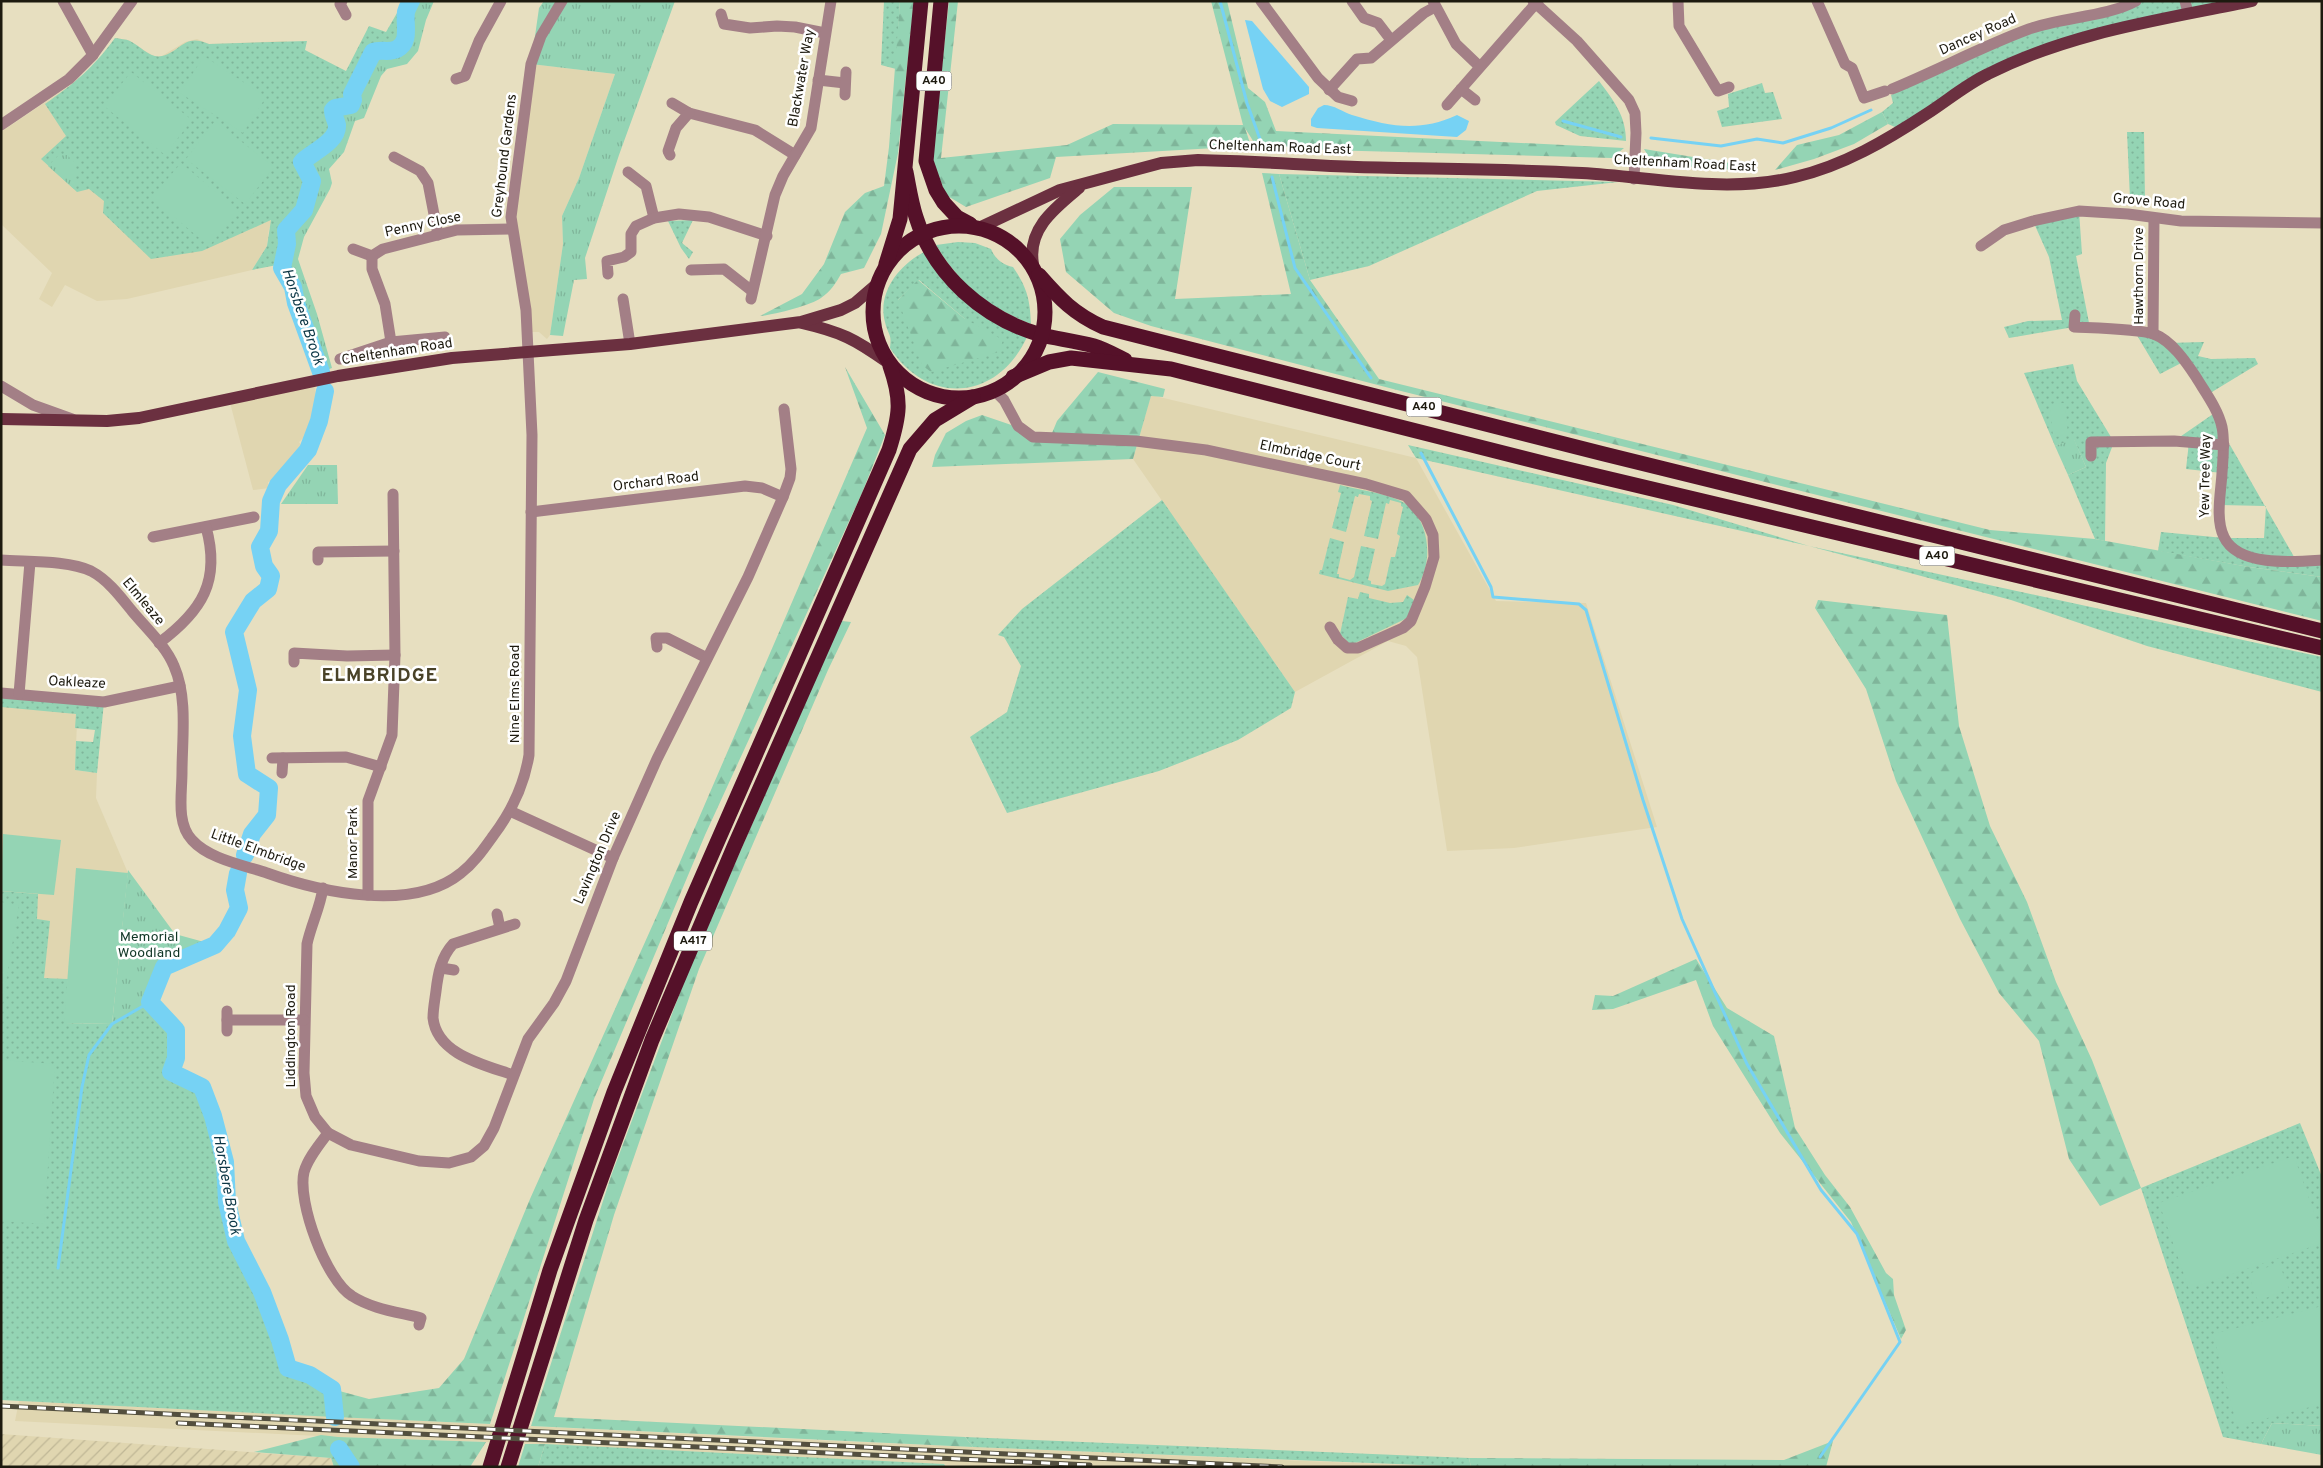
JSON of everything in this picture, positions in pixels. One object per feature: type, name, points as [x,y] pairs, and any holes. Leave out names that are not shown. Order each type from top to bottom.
[{"type":"highway","name":"A40","points":[[921,1],[900,219],[886,266],[877,284],[874,306],[875,331],[888,364],[900,377],[927,392],[950,398],[973,397],[994,390],[1013,377],[1049,362],[1071,358],[1171,369],[1561,467],[2322,648]]},
{"type":"highway","name":"A40","points":[[941,1],[926,161],[936,190],[944,203],[958,217],[1007,239],[1022,251],[1068,307],[1083,318],[1103,327],[1604,454],[2322,631]]},
{"type":"highway","name":"A40","points":[[906,172],[916,217],[924,236],[941,268],[961,290],[988,311],[1008,322],[1040,334],[1095,346],[1135,365]]},
{"type":"highway","name":"A40","points":[[886,266],[904,249],[924,236],[975,225]]},
{"type":"highway","name":"A40","points":[[1013,377],[1034,349],[1040,334],[1044,313],[1036,269]]},
{"type":"highway","name":"A417","points":[[490,1467],[550,1270],[620,1075],[691,902],[889,450],[897,425],[899,406],[896,384],[888,364]]},
{"type":"highway","name":"A417","points":[[508,1467],[566,1278],[610,1151],[655,1032],[716,888],[910,449],[935,420],[973,397]]},
{"type":"main road","name":"Cheltenham Road East","points":[[975,225],[1060,190],[1081,186],[1161,163],[1198,160],[1566,172],[1735,185],[1765,184],[1798,177],[1836,164],[1869,148],[1908,126],[1985,75],[2035,51],[2186,7],[2252,1]]},
{"type":"main road","name":"Cheltenham Road East","points":[[1036,269],[1031,252],[1040,227],[1052,212],[1081,186]]},
{"type":"main road","name":"Cheltenham Road","points":[[1,418],[107,421],[139,418],[338,376],[452,358],[529,350],[630,344],[801,322],[841,310],[854,303],[877,284]]},
{"type":"main road","name":"Cheltenham Road","points":[[801,322],[848,336],[888,364]]},
{"type":"street","points":[[63,1],[93,55]]},
{"type":"street","points":[[1,125],[69,79],[93,55],[132,1]]},
{"type":"street","points":[[463,79],[479,40],[501,1]]},
{"type":"street","name":"Blackwater Way","points":[[691,270],[724,269],[751,295],[767,236],[775,195],[811,128],[831,1]]},
{"type":"street","points":[[1261,1],[1329,90],[1338,97],[1352,101]]},
{"type":"street","points":[[1352,1],[1364,18],[1378,23],[1391,40]]},
{"type":"street","points":[[1678,1],[1679,26],[1718,92],[1729,87]]},
{"type":"street","name":"Dancey Road","points":[[1817,1],[1845,64],[1852,68],[1864,98],[1888,90],[2030,29],[2069,18],[2125,7],[2136,1]]},
{"type":"street","points":[[338,2],[346,15]]},
{"type":"street","points":[[548,2],[560,5]]},
{"type":"street","points":[[1447,105],[1535,2],[1577,41],[1629,100],[1635,113],[1636,126],[1634,178]]},
{"type":"street","points":[[1329,90],[1357,59],[1371,58],[1434,4],[1456,44],[1479,66]]},
{"type":"street","name":"Greyhound Gardens","points":[[529,350],[524,291],[512,229],[513,198],[531,64],[541,36],[560,5]]},
{"type":"street","points":[[713,28],[722,19],[750,28],[795,27],[825,33]]},
{"type":"street","points":[[818,80],[846,77],[845,95]]},
{"type":"street","points":[[1461,89],[1475,100]]},
{"type":"street","points":[[672,103],[689,113],[756,130],[795,155]]},
{"type":"street","points":[[670,155],[668,151],[676,128],[689,113]]},
{"type":"street","points":[[394,157],[403,169],[420,170],[428,183],[438,236]]},
{"type":"street","points":[[628,172],[646,186],[654,218]]},
{"type":"street","name":"Grove Road","points":[[1981,246],[2004,230],[2033,221],[2080,211],[2181,221],[2322,224]]},
{"type":"street","points":[[608,274],[607,261],[624,257],[631,252],[632,234],[636,226],[654,218],[691,214],[767,236]]},
{"type":"street","name":"Hawthorn Drive","points":[[2154,218],[2154,334]]},
{"type":"street","name":"Penny Close","points":[[372,256],[383,248],[457,230],[512,229]]},
{"type":"street","points":[[353,249],[372,256],[372,269],[385,304],[390,342]]},
{"type":"street","points":[[620,307],[630,344]]},
{"type":"street","points":[[2075,315],[2074,327],[2154,334]]},
{"type":"street","points":[[340,360],[390,342],[439,334]]},
{"type":"street","name":"Yew Tree Way","points":[[2154,334],[2168,343],[2195,375],[2216,412],[2222,427],[2224,445],[2220,523],[2224,538],[2238,552],[2253,558],[2297,562],[2322,560]]},
{"type":"street","name":"Nine Elms Road","points":[[323,888],[368,894],[405,896],[433,888],[459,875],[479,856],[510,811],[526,777],[529,755],[532,435],[529,350]]},
{"type":"street","points":[[1,386],[33,405],[76,421]]},
{"type":"street","name":"Elmbridge Court","points":[[994,390],[1004,400],[1018,426],[1033,437],[1136,441],[1206,450],[1366,484],[1406,496],[1426,519],[1433,535],[1434,557],[1411,621],[1403,628],[1358,648],[1347,648],[1338,640],[1330,627]]},
{"type":"street","name":"Lavington Drive","points":[[328,1133],[351,1145],[419,1161],[449,1162],[471,1157],[484,1146],[494,1128],[528,1039],[554,1003],[566,981],[613,858],[657,759],[748,577],[783,497],[790,478],[791,469],[791,424],[784,409]]},
{"type":"street","points":[[2091,456],[2091,442],[2174,441],[2224,445]]},
{"type":"street","name":"Orchard Road","points":[[531,512],[745,486],[762,488],[783,497]]},
{"type":"street","name":"Manor Park","points":[[368,894],[368,801],[392,736],[396,655],[393,494]]},
{"type":"street","points":[[153,537],[254,517]]},
{"type":"street","points":[[159,643],[182,626],[203,596],[212,562],[212,547],[206,527]]},
{"type":"street","points":[[318,551],[394,551]]},
{"type":"street","name":"Elmleaze","points":[[1,560],[65,565],[90,571],[111,586],[159,643],[174,666],[180,686]]},
{"type":"street","points":[[19,694],[30,562]]},
{"type":"street","points":[[656,637],[667,638],[707,658]]},
{"type":"street","points":[[294,653],[346,656],[396,655]]},
{"type":"street","name":"Oakleaze","points":[[1,693],[104,702],[180,686]]},
{"type":"street","name":"Little Elmbridge","points":[[180,686],[182,716],[181,819],[191,840],[208,852],[292,882],[323,888]]},
{"type":"street","points":[[392,736],[404,739]]},
{"type":"street","points":[[282,773],[277,758],[346,757],[380,767]]},
{"type":"street","points":[[510,811],[613,858]]},
{"type":"street","name":"Liddington Road","points":[[323,888],[320,904],[311,925],[307,944],[304,1073],[306,1096],[315,1117],[328,1133]]},
{"type":"street","points":[[497,914],[500,928]]},
{"type":"street","points":[[514,1075],[465,1058],[450,1048],[440,1037],[433,1017],[442,958],[452,944],[515,924]]},
{"type":"street","points":[[441,968],[454,970]]},
{"type":"street","points":[[227,1020],[304,1020]]},
{"type":"street","points":[[328,1133],[312,1156],[304,1172],[302,1195],[307,1216],[330,1273],[350,1296],[380,1308],[421,1317]]},
{"type":"shaded area","points":[[115,38],[128,40],[153,56],[162,56],[185,42],[197,39],[209,44],[287,41],[293,185],[269,229],[267,246],[252,270],[127,299],[97,301],[65,285],[52,307],[39,299],[52,273],[1,224],[1,132],[81,78],[99,60]]},
{"type":"shaded area","points":[[531,64],[615,74],[579,178],[562,216],[563,244],[550,335],[547,339],[539,332],[526,332],[512,229]]},
{"type":"shaded area","points":[[315,382],[317,416],[313,429],[299,442],[305,450],[281,479],[268,482],[269,488],[253,490],[229,399]]},
{"type":"shaded area","points":[[1151,395],[1416,458],[1496,601],[1586,603],[1657,827],[1514,848],[1447,851],[1417,657],[1406,646],[1388,641],[1295,692],[1133,459]]},
{"type":"shaded area","points":[[1,693],[78,699],[75,770],[97,773],[96,798],[128,873],[1,1266]]},
{"type":"shaded area","points":[[19,1401],[831,1441],[1452,1467],[990,1467],[545,1444],[338,1437],[15,1421]]},
{"type":"shaded area","points":[[1,1434],[331,1458],[334,1467],[1,1467]]},
{"type":"green space","points":[[404,1],[411,1],[402,43],[398,48],[391,51],[379,50],[370,56],[364,74],[352,94],[353,100],[351,105],[341,106],[333,115],[335,128],[332,138],[312,153],[307,173],[312,181],[304,210],[286,230],[287,244],[282,268],[293,287],[296,303],[321,372],[313,374],[277,265],[252,270],[267,246],[271,220],[202,251],[151,259],[103,213],[104,201],[89,189],[77,192],[41,159],[66,136],[45,104],[83,74],[115,38],[130,41],[154,56],[162,56],[194,40],[209,44],[307,41],[305,50],[346,71],[369,26],[386,32]]},
{"type":"green space","points":[[411,1],[434,1],[426,20],[418,51],[407,64],[387,69],[381,76],[364,118],[355,121],[344,152],[329,169],[332,183],[330,189],[304,237],[298,259],[317,314],[332,368],[321,372],[296,303],[293,287],[282,268],[287,244],[286,230],[304,210],[312,181],[302,162],[333,137],[337,125],[333,110],[351,105],[353,100],[352,94],[373,52],[394,50],[404,42],[406,12]]},
{"type":"green space","points":[[544,1],[675,1],[619,155],[585,258],[587,279],[574,280],[563,336],[550,335],[563,244],[562,216],[579,178],[615,74],[531,64],[539,8]]},
{"type":"green space","points":[[884,1],[900,1],[896,69],[881,65]]},
{"type":"green space","points":[[900,1],[914,1],[898,153],[881,234],[864,268],[841,274],[821,298],[810,304],[760,316],[802,294],[824,264],[845,212],[865,193],[884,186],[889,147]]},
{"type":"green space","points":[[949,1],[958,1],[941,158],[1067,145],[1113,124],[1243,125],[1211,1],[1227,1],[1248,88],[1265,102],[1276,131],[1624,148],[1612,158],[1325,150],[1255,144],[1245,128],[1251,146],[1056,157],[1050,178],[966,207],[946,195],[932,159]]},
{"type":"green space","points":[[2136,1],[2252,1],[2035,51],[1902,130],[1888,124],[1882,112],[1893,103],[1891,95],[2030,29]]},
{"type":"green space","points":[[204,56],[266,97],[243,133],[180,93]]},
{"type":"green space","points":[[131,72],[192,120],[165,155],[104,106]]},
{"type":"green space","points":[[1599,81],[1614,102],[1621,116],[1626,141],[1580,136],[1556,125],[1555,122]]},
{"type":"green space","points":[[1762,83],[1765,93],[1773,92],[1782,119],[1722,127],[1717,111],[1729,107],[1728,94]]},
{"type":"green space","points":[[1882,112],[1888,124],[1854,144],[1814,159],[1775,170],[1797,145],[1839,135]]},
{"type":"green space","points":[[215,121],[274,167],[245,204],[186,159]]},
{"type":"green space","points":[[2127,132],[2144,132],[2145,200],[2130,199]]},
{"type":"green space","points":[[1644,149],[1730,163],[1734,170],[1653,164]]},
{"type":"green space","points":[[67,155],[74,162],[74,189],[48,166],[58,156]]},
{"type":"green space","points":[[181,163],[239,211],[209,246],[151,198]]},
{"type":"green space","points":[[1262,173],[1279,174],[1310,280],[1379,379],[1990,530],[2095,539],[2249,567],[2322,577],[2322,621],[1397,390],[1151,326],[1114,313],[1066,272],[1060,239],[1080,215],[1114,187],[1192,187],[1175,299],[1291,294]]},
{"type":"green space","points":[[1279,174],[1618,182],[1537,191],[1369,266],[1310,280]]},
{"type":"green space","points":[[2079,211],[2082,254],[2076,256],[2090,328],[2074,327],[2009,338],[2004,327],[2028,321],[2062,320],[2049,257],[2033,221]]},
{"type":"green space","points":[[693,220],[682,243],[693,252],[689,259],[681,248],[668,221]]},
{"type":"green space","points":[[958,242],[975,243],[991,249],[1000,261],[1013,267],[1022,281],[1027,294],[1031,324],[988,302],[954,271],[936,245]]},
{"type":"green space","points":[[924,252],[946,281],[968,304],[994,321],[1027,337],[1014,358],[999,374],[981,384],[962,388],[943,387],[924,380],[906,367],[890,348],[890,336],[883,311],[884,301],[892,281],[906,264]],"holes":[[[919,280],[965,319],[898,300]]]},
{"type":"green space","points":[[918,280],[965,319],[1003,340],[999,352],[931,372],[922,365],[898,300]]},
{"type":"green space","points":[[2135,332],[2168,343],[2204,342],[2198,356],[2211,359],[2255,358],[2258,364],[2207,395],[2185,361],[2160,374]]},
{"type":"green space","points":[[2073,364],[2077,381],[2114,442],[2106,463],[2105,541],[2095,539],[2068,475],[2086,467],[2074,440],[2055,446],[2024,373]]},
{"type":"green space","points":[[845,367],[885,435],[862,493],[705,835],[594,1099],[490,1424],[335,1417],[332,1389],[369,1399],[439,1388],[464,1359],[530,1199],[658,913],[867,428]]},
{"type":"green space","points":[[1098,372],[1165,389],[1163,397],[1151,396],[1133,459],[932,467],[935,455],[946,433],[966,421],[982,415],[1050,438],[1057,421]]},
{"type":"green space","points":[[2065,403],[2068,435],[2053,437],[2050,404]]},
{"type":"green space","points":[[2216,412],[2224,445],[2230,445],[2265,506],[2220,505],[2222,473],[2186,469],[2189,442],[2174,441]]},
{"type":"green space","points":[[2074,439],[2086,467],[2068,475],[2055,446]]},
{"type":"green space","points":[[1408,445],[1673,505],[1809,546],[1416,458]]},
{"type":"green space","points":[[308,465],[337,465],[338,504],[281,504]]},
{"type":"green space","points":[[1340,485],[1396,499],[1407,505],[1416,514],[1426,537],[1427,550],[1423,574],[1418,585],[1388,591],[1319,574],[1320,570],[1322,570],[1330,538],[1344,542],[1337,574],[1339,574],[1339,577],[1350,580],[1354,577],[1361,546],[1375,549],[1368,580],[1371,581],[1371,584],[1382,586],[1385,584],[1391,557],[1395,557],[1400,536],[1397,534],[1403,507],[1401,503],[1390,500],[1389,504],[1386,503],[1378,539],[1364,536],[1372,501],[1370,496],[1359,494],[1358,497],[1355,496],[1346,532],[1332,528],[1341,493],[1338,492]]},
{"type":"green space","points":[[1162,500],[1295,692],[1291,708],[1238,740],[1159,771],[1007,813],[970,737],[1007,712],[1021,666],[1004,637],[998,635],[1022,609]]},
{"type":"green space","points":[[2266,508],[2297,562],[2322,560],[2322,577],[2249,567],[2158,551],[2161,532],[2224,538],[2264,538]]},
{"type":"green space","points":[[1809,546],[2322,657],[2322,692],[2147,646],[2011,600]]},
{"type":"green space","points":[[1360,592],[1369,594],[1369,598],[1390,603],[1403,602],[1407,595],[1414,600],[1408,617],[1351,645],[1340,634],[1348,597],[1358,599]]},
{"type":"green space","points":[[1818,600],[1947,615],[1959,726],[1990,826],[2027,902],[2056,982],[2092,1060],[2141,1188],[2100,1206],[2069,1159],[2039,1041],[1999,993],[1960,919],[1896,781],[1866,689],[1815,608]]},
{"type":"green space","points":[[841,621],[851,622],[828,670],[699,969],[614,1215],[554,1417],[965,1437],[973,1447],[531,1426],[611,1176],[690,966]]},
{"type":"green space","points":[[1,693],[104,702],[97,773],[75,770],[76,741],[93,742],[95,730],[75,728],[76,714],[1,707]]},
{"type":"green space","points":[[3,834],[61,840],[54,895],[1,891]]},
{"type":"green space","points":[[76,868],[128,873],[112,1024],[64,1023]]},
{"type":"green space","name":"Memorial Woodland","points":[[128,870],[175,934],[215,945],[165,967],[150,1002],[112,1024]]},
{"type":"green space","points":[[1,891],[38,894],[37,919],[50,921],[44,978],[68,979],[65,1023],[112,1024],[150,1002],[176,1030],[176,1058],[171,1072],[202,1087],[213,1116],[225,1162],[227,1202],[236,1241],[262,1292],[288,1368],[310,1375],[332,1389],[335,1417],[1,1400]]},
{"type":"green space","points":[[1,902],[19,905],[1,1010]]},
{"type":"green space","points":[[1696,959],[1727,1008],[1774,1036],[1795,1128],[1825,1175],[1850,1207],[1886,1273],[1893,1279],[1894,1295],[1906,1330],[1901,1339],[1851,1222],[1780,1133],[1713,1026],[1696,980],[1613,1009],[1592,1010],[1595,995],[1613,996]]},
{"type":"green space","points":[[1,1060],[55,1064],[44,1224],[1,1221]]},
{"type":"green space","points":[[2300,1123],[2322,1177],[2322,1426],[2272,1423],[2261,1444],[2223,1437],[2141,1188]]},
{"type":"green space","points":[[2294,1156],[2322,1235],[2322,1243],[2189,1289],[2159,1203]]},
{"type":"green space","points":[[2279,1263],[2289,1289],[2258,1301],[2248,1274]]},
{"type":"green space","points":[[2322,1306],[2322,1404],[2237,1426],[2213,1334]]},
{"type":"green space","points":[[2272,1423],[2322,1426],[2322,1455],[2261,1444]]},
{"type":"green space","points":[[321,1435],[486,1442],[470,1467],[334,1467],[331,1458],[254,1452]]},
{"type":"green space","points":[[965,1437],[1469,1458],[1471,1467],[973,1447]]},
{"type":"green space","points":[[1833,1441],[1826,1467],[1471,1467],[1469,1458],[1784,1460]]},
{"type":"green space","points":[[525,1444],[545,1444],[538,1467],[518,1467]]},
{"type":"green space","points":[[545,1444],[944,1464],[946,1467],[538,1467]]},
{"type":"water","points":[[1245,20],[1252,21],[1309,87],[1309,94],[1282,107],[1270,101],[1263,89]]},
{"type":"water","points":[[1324,105],[1352,115],[1393,125],[1418,126],[1457,115],[1469,121],[1466,130],[1457,137],[1317,128],[1311,126],[1311,119],[1318,108]]},
{"type":"waterway","name":"Horsbere Brook","points":[[321,372],[296,303],[293,287],[282,268],[287,244],[286,230],[304,210],[312,181],[302,162],[333,137],[337,125],[333,110],[351,105],[353,100],[352,94],[373,52],[394,50],[404,42],[406,12],[411,1]]},
{"type":"waterway","points":[[1220,1],[1247,103],[1261,142]]},
{"type":"waterway","points":[[1651,138],[1721,146],[1757,139],[1783,143],[1831,128],[1871,110]]},
{"type":"waterway","points":[[1563,121],[1621,137]]},
{"type":"waterway","points":[[1272,177],[1295,268],[1371,378]]},
{"type":"waterway","name":"Horsbere Brook","points":[[245,855],[252,834],[267,815],[269,788],[247,774],[242,736],[248,690],[234,632],[253,601],[268,589],[271,576],[264,566],[260,547],[269,531],[271,501],[278,485],[308,450],[319,421],[325,391]]},
{"type":"waterway","points":[[1421,453],[1491,587],[1493,597],[1579,604],[1586,610],[1643,800],[1682,919],[1747,1064],[1821,1190],[1857,1234],[1900,1342],[1820,1457]]},
{"type":"waterway","name":"Horsbere Brook","points":[[238,873],[235,890],[239,908],[227,931],[215,945],[164,967],[150,1002],[176,1030],[176,1058],[171,1072],[202,1087],[213,1116],[225,1162],[227,1202],[236,1241],[262,1292],[288,1368],[310,1375],[332,1389],[335,1417]]},
{"type":"waterway","points":[[58,1268],[82,1087],[89,1055],[112,1024],[150,1002]]},
{"type":"waterway","name":"Horsbere Brook","points":[[339,1449],[351,1467]]},
{"type":"railway","points":[[1,1406],[1282,1467]]},
{"type":"railway","points":[[178,1423],[1090,1465]]},
{"type":"district","name":"ELMBRIDGE","points":[[380,676]]}]
